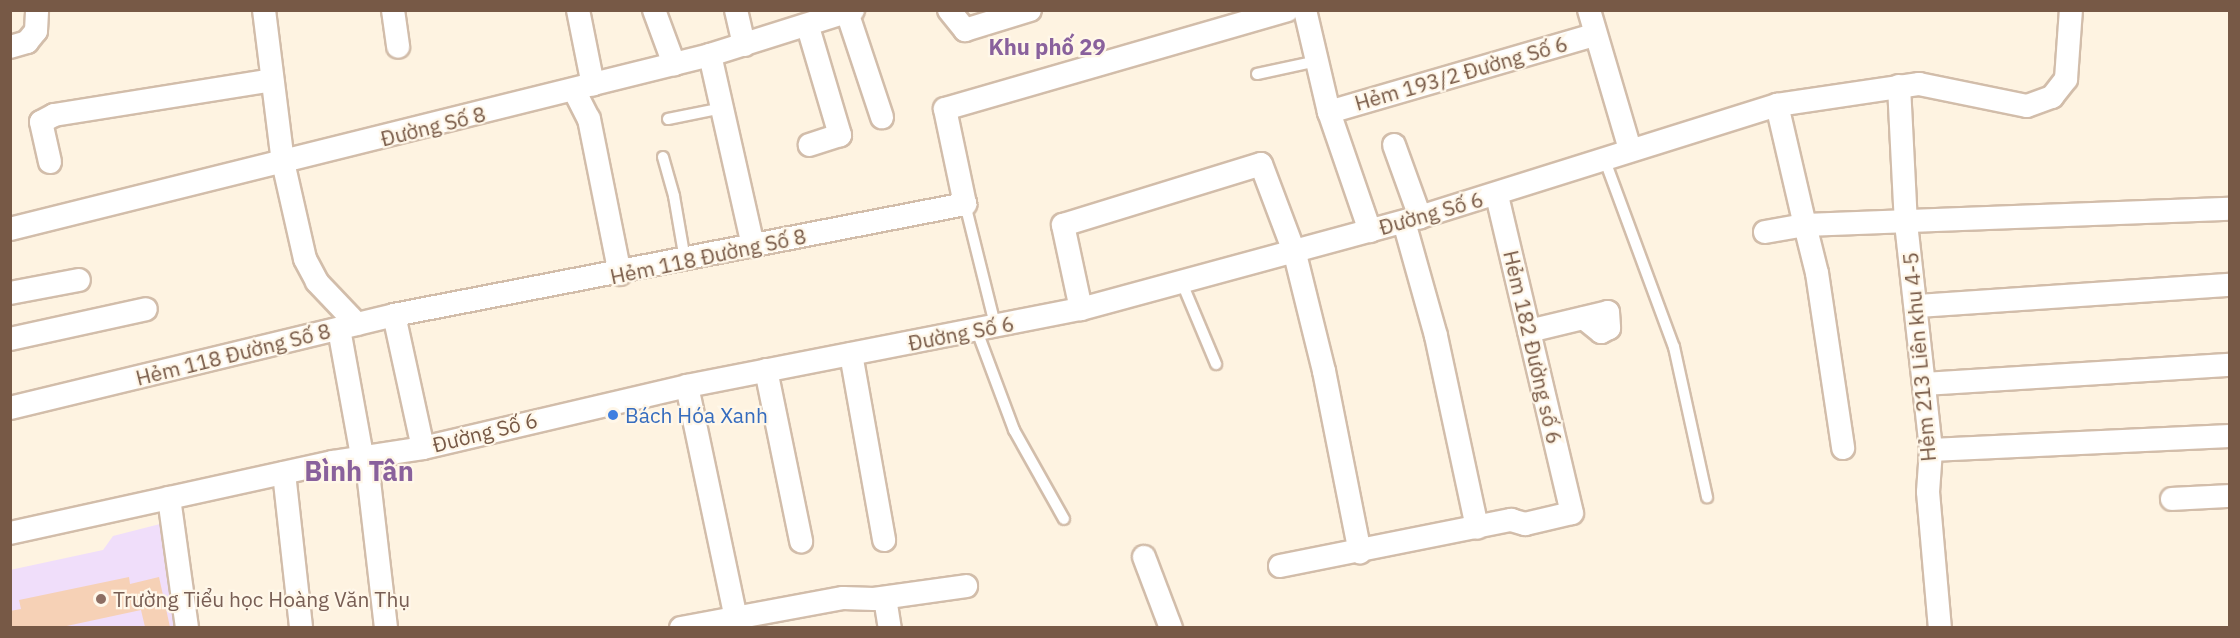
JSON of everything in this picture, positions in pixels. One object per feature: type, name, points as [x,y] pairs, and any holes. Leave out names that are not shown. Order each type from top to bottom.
[{"type":"street","points":[[19,45],[36,31],[37,10]]},
{"type":"street","points":[[264,10],[283,162],[305,259],[317,282],[348,327],[386,627]]},
{"type":"street","points":[[393,10],[398,46]]},
{"type":"street","points":[[578,10],[583,87],[620,274]]},
{"type":"street","points":[[654,10],[674,64]]},
{"type":"street","points":[[736,10],[744,45]]},
{"type":"street","points":[[950,10],[965,30],[1030,10]]},
{"type":"street","points":[[965,204],[945,109],[1287,10]]},
{"type":"street","points":[[1305,10],[1329,112],[1370,231]]},
{"type":"street","points":[[1589,10],[1594,35],[1630,149]]},
{"type":"street","name":"Đường Số 6","points":[[10,533],[364,455],[423,448],[687,386],[1081,309],[1295,254],[1497,195],[1630,149],[1776,105],[1919,84],[2027,106],[2052,98],[2066,80],[2071,10]]},
{"type":"street","points":[[832,16],[882,117]]},
{"type":"street","points":[[810,145],[840,135],[832,16]]},
{"type":"street","name":"Đường Số 8","points":[[10,228],[711,55],[832,16]]},
{"type":"street","name":"Hẻm 193/2 Đường Số 6","points":[[1329,112],[1594,35]]},
{"type":"street","points":[[711,55],[753,246]]},
{"type":"street","points":[[50,162],[42,122],[54,115],[272,80]]},
{"type":"street","name":"Hẻm 213 Liên khu 4-5","points":[[1899,86],[1906,223],[1918,306],[1931,450],[1928,492],[1940,627]]},
{"type":"street","points":[[1776,105],[1817,273],[1843,448]]},
{"type":"street","points":[[1280,566],[1477,528],[1412,219],[1394,145]]},
{"type":"street","points":[[1081,309],[1064,225],[1261,164],[1295,254],[1324,371],[1360,552]]},
{"type":"street","name":"Hẻm 182 Đường số 6","points":[[1477,528],[1511,520],[1522,510],[1569,499],[1497,195]]},
{"type":"street","name":"Hẻm 118 Đường Số 8","points":[[10,408],[394,315],[620,274],[965,204]]},
{"type":"street","points":[[1765,232],[1805,225],[2229,210]]},
{"type":"street","points":[[10,293],[79,280]]},
{"type":"street","points":[[1918,306],[2229,285]]},
{"type":"street","points":[[10,339],[146,309]]},
{"type":"street","points":[[394,315],[423,448]]},
{"type":"street","points":[[1529,331],[1584,318]]},
{"type":"street","points":[[851,354],[884,540]]},
{"type":"street","points":[[1924,384],[2229,365]]},
{"type":"street","points":[[766,370],[801,541]]},
{"type":"street","points":[[687,386],[737,623]]},
{"type":"street","points":[[1931,450],[2229,436]]},
{"type":"street","points":[[284,473],[301,627]]},
{"type":"street","points":[[2172,499],[2229,496]]},
{"type":"street","points":[[169,498],[186,627]]},
{"type":"street","points":[[1144,557],[1171,627]]},
{"type":"street","points":[[681,627],[737,623],[843,598],[885,598],[966,586]]},
{"type":"street","points":[[885,598],[890,627]]},
{"type":"lane","points":[[1257,74],[1317,61]]},
{"type":"lane","points":[[668,119],[722,108]]},
{"type":"lane","points":[[663,157],[674,196],[685,260]]},
{"type":"lane","points":[[1604,158],[1674,347],[1707,497]]},
{"type":"lane","points":[[965,204],[986,329],[1014,430],[1064,519]]},
{"type":"lane","points":[[1182,283],[1216,364]]},
{"type":"shaded area","name":"Trường Tiểu học Hoàng Văn Thụ","points":[[160,524],[186,541],[196,627],[11,627],[10,570],[103,550],[113,536]]},
{"type":"building","points":[[129,577],[130,584],[159,577],[170,627],[145,627],[141,610],[62,627],[10,627],[10,611],[21,609],[19,600]]},
{"type":"place","name":"Bách Hóa Xanh","points":[[613,415]]},
{"type":"place","name":"Trường Tiểu học Hoàng Văn Thụ","points":[[101,599]]},
{"type":"district","name":"Khu phố 29","points":[[1047,47]]},
{"type":"district","name":"Bình Tân","points":[[359,471]]}]
